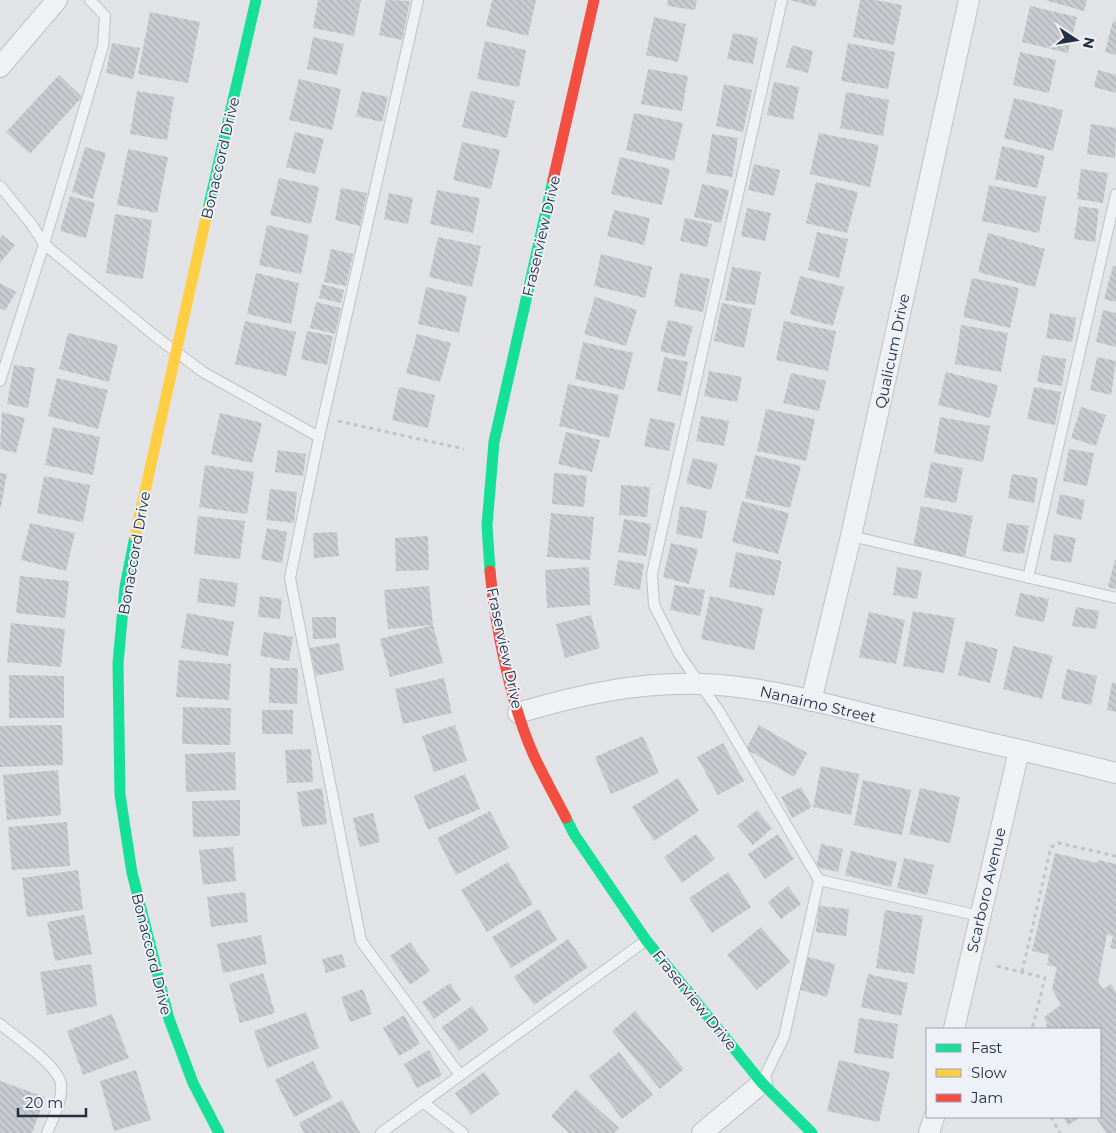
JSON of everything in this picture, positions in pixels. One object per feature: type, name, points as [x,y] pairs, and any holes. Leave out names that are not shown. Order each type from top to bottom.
[{"type":"street","points":[[0,67],[58,0]]},
{"type":"street","name":"Bonaccord Drive","points":[[219,1133],[193,1083],[169,1019],[149,948],[134,882],[120,794],[118,663],[125,587],[138,515],[256,0]]},
{"type":"street","name":"Fraserview Drive","points":[[594,0],[494,442],[487,525],[493,604],[518,713],[534,756],[574,834],[646,940],[762,1083],[812,1133]]},
{"type":"street","name":"Qualicum Drive","points":[[811,701],[851,536],[969,0]]},
{"type":"street","name":"Nanaimo Street","points":[[518,713],[573,697],[614,689],[701,684],[743,687],[811,701],[1116,774]]},
{"type":"street","name":"Scarboro Avenue","points":[[954,1028],[1019,751]]},
{"type":"street","points":[[702,1133],[762,1083]]},
{"type":"street","points":[[929,1133],[934,1118]]},
{"type":"lane","points":[[0,380],[44,244],[103,46],[105,16],[90,0]]},
{"type":"lane","points":[[418,0],[318,437],[290,578],[361,941],[460,1075]]},
{"type":"lane","points":[[762,1083],[784,1037],[819,880],[719,711],[679,654],[654,605],[652,574],[782,0]]},
{"type":"lane","points":[[0,186],[32,225],[44,244],[176,352],[203,372],[318,437]]},
{"type":"lane","points":[[1028,578],[1116,194]]},
{"type":"lane","points":[[851,536],[1116,598]]},
{"type":"lane","points":[[819,880],[980,916]]},
{"type":"lane","points":[[381,1133],[646,940]]},
{"type":"lane","points":[[0,1024],[53,1069],[61,1082],[60,1097],[47,1133]]},
{"type":"lane","points":[[424,1102],[463,1133]]},
{"type":"path","points":[[323,418],[464,449]]},
{"type":"path","points":[[1022,972],[1050,847],[1058,843],[1116,856]]},
{"type":"path","points":[[997,966],[1045,978],[1032,1028]]},
{"type":"path","points":[[1052,1118],[1060,1133]]},
{"type":"building","points":[[318,0],[361,0],[354,36],[313,28]]},
{"type":"building","points":[[386,0],[410,1],[402,40],[379,35]]},
{"type":"building","points":[[492,0],[536,0],[528,36],[486,26]]},
{"type":"building","points":[[668,0],[697,0],[695,10],[667,6]]},
{"type":"building","points":[[790,0],[817,0],[815,7]]},
{"type":"building","points":[[860,0],[874,0],[902,5],[894,45],[853,37]]},
{"type":"building","points":[[1045,0],[1087,0],[1084,11]]},
{"type":"building","points":[[1030,6],[1077,17],[1068,53],[1022,42]]},
{"type":"building","points":[[150,12],[200,22],[188,83],[138,74]]},
{"type":"building","points":[[654,17],[686,24],[678,62],[646,55]]},
{"type":"building","points":[[1113,21],[1116,22],[1116,55],[1105,52]]},
{"type":"building","points":[[733,33],[758,38],[753,64],[727,59]]},
{"type":"building","points":[[313,37],[344,44],[337,75],[307,69]]},
{"type":"building","points":[[485,41],[526,50],[519,87],[477,79]]},
{"type":"building","points":[[112,43],[140,48],[133,79],[106,73]]},
{"type":"building","points":[[848,43],[895,52],[888,89],[841,81]]},
{"type":"building","points":[[792,45],[813,51],[808,73],[786,67]]},
{"type":"building","points":[[1020,52],[1056,60],[1049,93],[1013,85]]},
{"type":"building","points":[[648,69],[688,76],[682,111],[641,104]]},
{"type":"building","points":[[1098,70],[1116,75],[1116,93],[1094,87]]},
{"type":"building","points":[[59,75],[82,97],[30,154],[6,132]]},
{"type":"building","points":[[299,79],[341,89],[332,130],[289,120]]},
{"type":"building","points":[[774,82],[799,87],[793,120],[767,115]]},
{"type":"building","points":[[724,84],[752,90],[743,132],[716,126]]},
{"type":"building","points":[[137,91],[174,97],[167,140],[130,134]]},
{"type":"building","points":[[362,91],[388,97],[382,122],[356,116]]},
{"type":"building","points":[[471,91],[515,101],[507,138],[462,127]]},
{"type":"building","points":[[846,92],[889,100],[883,136],[840,128]]},
{"type":"building","points":[[1014,98],[1063,110],[1053,151],[1004,138]]},
{"type":"building","points":[[634,113],[683,123],[674,161],[626,150]]},
{"type":"building","points":[[1091,124],[1116,128],[1115,158],[1087,154]]},
{"type":"building","points":[[295,132],[324,139],[315,174],[286,167]]},
{"type":"building","points":[[819,133],[879,145],[870,187],[810,174]]},
{"type":"building","points":[[712,134],[738,138],[732,177],[706,173]]},
{"type":"building","points":[[462,142],[500,150],[491,189],[453,180]]},
{"type":"building","points":[[1002,146],[1045,156],[1037,188],[995,179]]},
{"type":"building","points":[[85,147],[106,153],[93,199],[72,192]]},
{"type":"building","points":[[128,149],[168,157],[157,213],[117,205]]},
{"type":"building","points":[[620,157],[670,169],[662,205],[611,194]]},
{"type":"building","points":[[754,164],[780,170],[774,196],[748,190]]},
{"type":"building","points":[[1081,169],[1108,173],[1103,203],[1077,199]]},
{"type":"building","points":[[279,178],[319,187],[311,224],[270,215]]},
{"type":"building","points":[[816,182],[858,192],[847,233],[806,223]]},
{"type":"building","points":[[702,184],[729,190],[721,223],[694,217]]},
{"type":"building","points":[[989,185],[1046,197],[1039,233],[982,221]]},
{"type":"building","points":[[341,188],[367,193],[360,226],[335,220]]},
{"type":"building","points":[[437,190],[480,198],[473,233],[430,224]]},
{"type":"building","points":[[389,193],[413,198],[408,224],[384,219]]},
{"type":"building","points":[[70,196],[95,203],[86,238],[60,231]]},
{"type":"building","points":[[1079,206],[1099,209],[1095,242],[1074,239]]},
{"type":"building","points":[[747,208],[771,213],[765,241],[741,236]]},
{"type":"building","points":[[614,210],[650,218],[644,245],[607,236]]},
{"type":"building","points":[[115,214],[152,220],[143,279],[106,273]]},
{"type":"building","points":[[685,218],[712,224],[707,247],[680,241]]},
{"type":"building","points":[[267,225],[309,235],[301,274],[259,265]]},
{"type":"building","points":[[817,232],[848,239],[839,278],[808,270]]},
{"type":"building","points":[[988,233],[1045,249],[1035,287],[978,272]]},
{"type":"building","points":[[2,235],[15,245],[0,263],[0,238]]},
{"type":"building","points":[[438,237],[481,246],[472,287],[429,277]]},
{"type":"building","points":[[331,249],[353,254],[346,286],[324,282]]},
{"type":"building","points":[[601,254],[652,267],[645,298],[594,286]]},
{"type":"building","points":[[1113,266],[1116,267],[1116,302],[1104,299]]},
{"type":"building","points":[[732,267],[761,272],[755,305],[725,300]]},
{"type":"building","points":[[256,273],[299,283],[291,324],[247,314]]},
{"type":"building","points":[[680,273],[710,279],[703,312],[674,306]]},
{"type":"building","points":[[800,276],[844,287],[833,326],[790,314]]},
{"type":"building","points":[[972,278],[1019,288],[1010,328],[963,317]]},
{"type":"building","points":[[0,283],[16,292],[5,311],[0,308]]},
{"type":"building","points":[[322,284],[344,290],[341,303],[319,298]]},
{"type":"building","points":[[426,287],[467,296],[459,333],[418,324]]},
{"type":"building","points":[[595,297],[637,310],[626,346],[584,334]]},
{"type":"building","points":[[316,302],[341,308],[335,334],[310,328]]},
{"type":"building","points":[[722,303],[752,309],[744,348],[714,341]]},
{"type":"building","points":[[1103,310],[1116,313],[1116,347],[1096,342]]},
{"type":"building","points":[[1050,313],[1076,318],[1072,342],[1046,338]]},
{"type":"building","points":[[668,320],[693,326],[685,357],[660,351]]},
{"type":"building","points":[[245,321],[296,332],[286,376],[235,364]]},
{"type":"building","points":[[784,321],[836,331],[828,371],[776,360]]},
{"type":"building","points":[[961,325],[1008,333],[1001,372],[955,364]]},
{"type":"building","points":[[307,331],[333,336],[327,365],[301,359]]},
{"type":"building","points":[[68,333],[118,345],[109,382],[59,369]]},
{"type":"building","points":[[417,334],[451,343],[440,382],[406,373]]},
{"type":"building","points":[[583,342],[633,353],[624,390],[575,379]]},
{"type":"building","points":[[1042,355],[1066,359],[1062,386],[1037,382]]},
{"type":"building","points":[[664,357],[688,362],[681,396],[657,391]]},
{"type":"building","points":[[1097,357],[1116,361],[1111,395],[1090,390]]},
{"type":"building","points":[[14,365],[35,368],[28,408],[7,404]]},
{"type":"building","points":[[709,371],[742,377],[737,402],[704,396]]},
{"type":"building","points":[[946,372],[998,385],[990,418],[938,405]]},
{"type":"building","points":[[791,373],[826,381],[819,411],[783,403]]},
{"type":"building","points":[[57,378],[108,390],[98,429],[48,416]]},
{"type":"building","points":[[568,384],[619,395],[609,438],[559,426]]},
{"type":"building","points":[[399,387],[435,395],[428,428],[392,420]]},
{"type":"building","points":[[1034,387],[1061,392],[1055,425],[1027,419]]},
{"type":"building","points":[[1081,407],[1106,415],[1096,446],[1071,438]]},
{"type":"building","points":[[766,409],[815,419],[806,461],[757,451]]},
{"type":"building","points":[[2,412],[25,418],[16,453],[0,449]]},
{"type":"building","points":[[220,413],[262,423],[252,463],[211,454]]},
{"type":"building","points":[[701,416],[729,421],[724,446],[696,441]]},
{"type":"building","points":[[940,417],[990,426],[983,462],[934,453]]},
{"type":"building","points":[[650,418],[675,423],[669,451],[644,446]]},
{"type":"building","points":[[53,427],[100,437],[93,475],[45,465]]},
{"type":"building","points":[[566,432],[600,440],[592,472],[558,464]]},
{"type":"building","points":[[1069,449],[1094,453],[1087,486],[1063,481]]},
{"type":"building","points":[[278,450],[306,454],[303,476],[275,472]]},
{"type":"building","points":[[755,455],[801,466],[790,508],[745,498]]},
{"type":"building","points":[[693,458],[718,464],[711,490],[686,483]]},
{"type":"building","points":[[931,462],[963,468],[956,503],[924,497]]},
{"type":"building","points":[[205,465],[254,472],[247,514],[199,507]]},
{"type":"building","points":[[0,473],[7,474],[1,507],[0,507]]},
{"type":"building","points":[[554,473],[587,476],[584,507],[552,504]]},
{"type":"building","points":[[1012,474],[1038,478],[1034,503],[1008,498]]},
{"type":"building","points":[[44,476],[90,485],[83,522],[37,513]]},
{"type":"building","points":[[621,485],[650,487],[647,517],[619,515]]},
{"type":"building","points":[[270,489],[297,492],[294,523],[266,520]]},
{"type":"building","points":[[1060,494],[1085,500],[1081,520],[1056,514]]},
{"type":"building","points":[[742,501],[789,513],[778,554],[732,542]]},
{"type":"building","points":[[680,506],[707,511],[702,539],[676,534]]},
{"type":"building","points":[[921,506],[973,516],[965,557],[913,547]]},
{"type":"building","points":[[551,513],[594,517],[590,560],[547,557]]},
{"type":"building","points":[[198,516],[245,521],[240,559],[194,554]]},
{"type":"building","points":[[624,519],[651,524],[646,556],[618,552]]},
{"type":"building","points":[[30,523],[75,533],[66,571],[21,560]]},
{"type":"building","points":[[1007,523],[1029,526],[1024,554],[1002,551]]},
{"type":"building","points":[[267,528],[287,532],[282,563],[261,559]]},
{"type":"building","points":[[337,532],[339,556],[314,558],[313,533]]},
{"type":"building","points":[[1054,534],[1076,538],[1071,563],[1050,560]]},
{"type":"building","points":[[428,536],[429,570],[396,571],[395,538]]},
{"type":"building","points":[[671,543],[698,549],[689,584],[663,577]]},
{"type":"building","points":[[736,552],[782,561],[774,596],[729,587]]},
{"type":"building","points":[[618,560],[644,564],[640,590],[614,585]]},
{"type":"building","points":[[1116,560],[1116,589],[1108,587]]},
{"type":"building","points":[[589,567],[590,605],[547,608],[545,570]]},
{"type":"building","points":[[897,567],[922,571],[917,599],[893,595]]},
{"type":"building","points":[[20,576],[69,581],[65,618],[16,613]]},
{"type":"building","points":[[200,578],[238,583],[235,607],[197,602]]},
{"type":"building","points":[[675,585],[705,590],[700,616],[670,610]]},
{"type":"building","points":[[429,586],[433,625],[388,629],[384,590]]},
{"type":"building","points":[[1020,593],[1049,599],[1044,622],[1015,616]]},
{"type":"building","points":[[260,596],[282,599],[280,619],[258,617]]},
{"type":"building","points":[[710,596],[763,608],[754,650],[701,639]]},
{"type":"building","points":[[1076,607],[1099,611],[1096,629],[1072,626]]},
{"type":"building","points":[[913,611],[955,618],[944,673],[903,666]]},
{"type":"building","points":[[869,612],[905,620],[896,664],[859,657]]},
{"type":"building","points":[[187,613],[234,622],[228,656],[181,648]]},
{"type":"building","points":[[591,615],[600,648],[565,658],[556,624]]},
{"type":"building","points":[[312,617],[336,617],[336,638],[313,639]]},
{"type":"building","points":[[11,623],[65,629],[61,667],[7,662]]},
{"type":"building","points":[[433,625],[443,663],[390,677],[380,639]]},
{"type":"building","points":[[264,632],[293,637],[289,661],[260,656]]},
{"type":"building","points":[[966,641],[998,649],[990,683],[958,675]]},
{"type":"building","points":[[339,643],[344,670],[316,676],[310,648]]},
{"type":"building","points":[[1013,646],[1053,656],[1042,699],[1003,689]]},
{"type":"building","points":[[179,660],[231,664],[229,700],[176,697]]},
{"type":"building","points":[[270,668],[298,668],[297,704],[269,703]]},
{"type":"building","points":[[1067,669],[1097,676],[1091,705],[1061,699]]},
{"type":"building","points":[[9,675],[64,676],[64,718],[9,718]]},
{"type":"building","points":[[444,678],[452,713],[403,724],[395,689]]},
{"type":"building","points":[[1112,682],[1116,683],[1116,712],[1107,710]]},
{"type":"building","points":[[183,707],[231,708],[230,745],[182,744]]},
{"type":"building","points":[[262,710],[293,710],[293,734],[262,734]]},
{"type":"building","points":[[62,725],[63,765],[0,767],[0,726]]},
{"type":"building","points":[[455,725],[467,761],[434,772],[422,736]]},
{"type":"building","points":[[759,725],[807,753],[794,777],[746,749]]},
{"type":"building","points":[[643,736],[659,773],[611,794],[595,757]]},
{"type":"building","points":[[723,743],[744,781],[718,795],[697,757]]},
{"type":"building","points":[[311,749],[313,782],[287,783],[285,750]]},
{"type":"building","points":[[235,752],[236,790],[186,792],[185,754]]},
{"type":"building","points":[[821,766],[859,774],[851,815],[813,807]]},
{"type":"building","points":[[58,770],[61,815],[7,820],[3,775]]},
{"type":"building","points":[[465,774],[480,809],[428,830],[414,796]]},
{"type":"building","points":[[678,778],[699,811],[654,841],[632,807]]},
{"type":"building","points":[[863,780],[911,790],[902,835],[854,825]]},
{"type":"building","points":[[801,787],[812,807],[792,818],[781,797]]},
{"type":"building","points":[[322,788],[327,824],[302,827],[297,792]]},
{"type":"building","points":[[920,788],[960,797],[950,843],[909,834]]},
{"type":"building","points":[[240,800],[240,836],[193,837],[192,801]]},
{"type":"building","points":[[757,810],[772,828],[753,845],[737,826]]},
{"type":"building","points":[[490,811],[509,848],[456,875],[437,838]]},
{"type":"building","points":[[373,813],[380,842],[360,847],[353,818]]},
{"type":"building","points":[[67,822],[70,866],[12,870],[8,827]]},
{"type":"building","points":[[696,834],[715,859],[682,883],[664,857]]},
{"type":"building","points":[[778,834],[794,859],[765,879],[748,854]]},
{"type":"building","points":[[821,844],[843,849],[838,872],[816,867]]},
{"type":"building","points":[[233,847],[236,881],[203,885],[199,850]]},
{"type":"building","points":[[851,851],[897,862],[891,887],[845,875]]},
{"type":"building","points":[[1055,853],[1097,863],[1098,860],[1116,864],[1116,949],[1110,948],[1113,936],[1107,934],[1098,982],[1103,989],[1111,984],[1116,992],[1116,1133],[1106,1133],[1097,1118],[1101,1118],[1101,1028],[1046,1028],[1047,1023],[1044,1017],[1061,1005],[1052,989],[1057,967],[1047,965],[1049,955],[1032,951]]},
{"type":"building","points":[[904,858],[934,865],[927,895],[897,888]]},
{"type":"building","points":[[508,862],[533,904],[487,932],[461,890]]},
{"type":"building","points":[[78,870],[83,910],[27,917],[22,878]]},
{"type":"building","points":[[728,872],[751,907],[712,933],[689,898]]},
{"type":"building","points":[[788,886],[801,904],[781,919],[768,902]]},
{"type":"building","points":[[245,892],[248,922],[211,927],[207,897]]},
{"type":"building","points":[[819,906],[849,909],[846,936],[816,932]]},
{"type":"building","points":[[539,909],[557,940],[511,968],[492,937]]},
{"type":"building","points":[[885,910],[923,916],[914,974],[876,968]]},
{"type":"building","points":[[84,915],[92,954],[55,961],[47,922]]},
{"type":"building","points":[[761,927],[790,962],[757,990],[727,955]]},
{"type":"building","points":[[261,935],[267,964],[223,973],[217,944]]},
{"type":"building","points":[[568,939],[588,967],[534,1005],[514,977]]},
{"type":"building","points":[[410,942],[430,971],[410,985],[390,956]]},
{"type":"building","points":[[342,954],[346,967],[326,973],[322,959]]},
{"type":"building","points":[[808,957],[835,964],[827,997],[800,990]]},
{"type":"building","points":[[91,964],[97,1006],[47,1015],[40,972]]},
{"type":"building","points":[[263,973],[275,1013],[240,1023],[229,984]]},
{"type":"building","points":[[868,974],[908,983],[901,1016],[861,1007]]},
{"type":"building","points":[[450,983],[461,1000],[434,1019],[422,1002]]},
{"type":"building","points":[[363,989],[372,1014],[350,1022],[341,997]]},
{"type":"building","points":[[472,1006],[489,1030],[459,1051],[442,1027]]},
{"type":"building","points":[[635,1011],[684,1069],[660,1089],[612,1031]]},
{"type":"building","points":[[306,1012],[319,1048],[267,1068],[254,1031]]},
{"type":"building","points":[[112,1014],[129,1058],[83,1075],[67,1031]]},
{"type":"building","points":[[404,1015],[420,1044],[399,1056],[383,1028]]},
{"type":"building","points":[[859,1018],[898,1024],[893,1059],[854,1053]]},
{"type":"building","points":[[429,1050],[442,1075],[417,1088],[404,1064]]},
{"type":"building","points":[[619,1052],[653,1095],[622,1119],[589,1076]]},
{"type":"building","points":[[839,1060],[890,1072],[879,1122],[827,1111]]},
{"type":"building","points":[[313,1061],[332,1098],[294,1117],[275,1080]]},
{"type":"building","points":[[136,1070],[151,1120],[114,1131],[100,1081]]},
{"type":"building","points":[[484,1072],[500,1094],[471,1115],[455,1093]]},
{"type":"building","points":[[0,1081],[45,1097],[32,1133],[0,1133]]},
{"type":"building","points":[[576,1089],[619,1128],[614,1133],[569,1133],[551,1116]]},
{"type":"building","points":[[342,1100],[360,1133],[304,1133],[299,1123]]},
{"type":"building","points":[[1064,1118],[1079,1118],[1068,1125]]},
{"type":"traffic: fast","points":[[208,209],[256,0]]},
{"type":"traffic: fast","points":[[490,571],[487,525],[494,442],[553,180]]},
{"type":"traffic: fast","points":[[135,536],[125,587],[118,663],[120,795],[132,873],[169,1019],[193,1083],[219,1133]]},
{"type":"traffic: fast","points":[[566,818],[574,834],[646,940],[762,1083],[812,1133]]},
{"type":"traffic: slow","points":[[135,536],[208,209]]},
{"type":"traffic: jam","points":[[553,180],[594,0]]},
{"type":"traffic: jam","points":[[490,571],[500,640],[518,713],[534,756],[566,818]]}]
